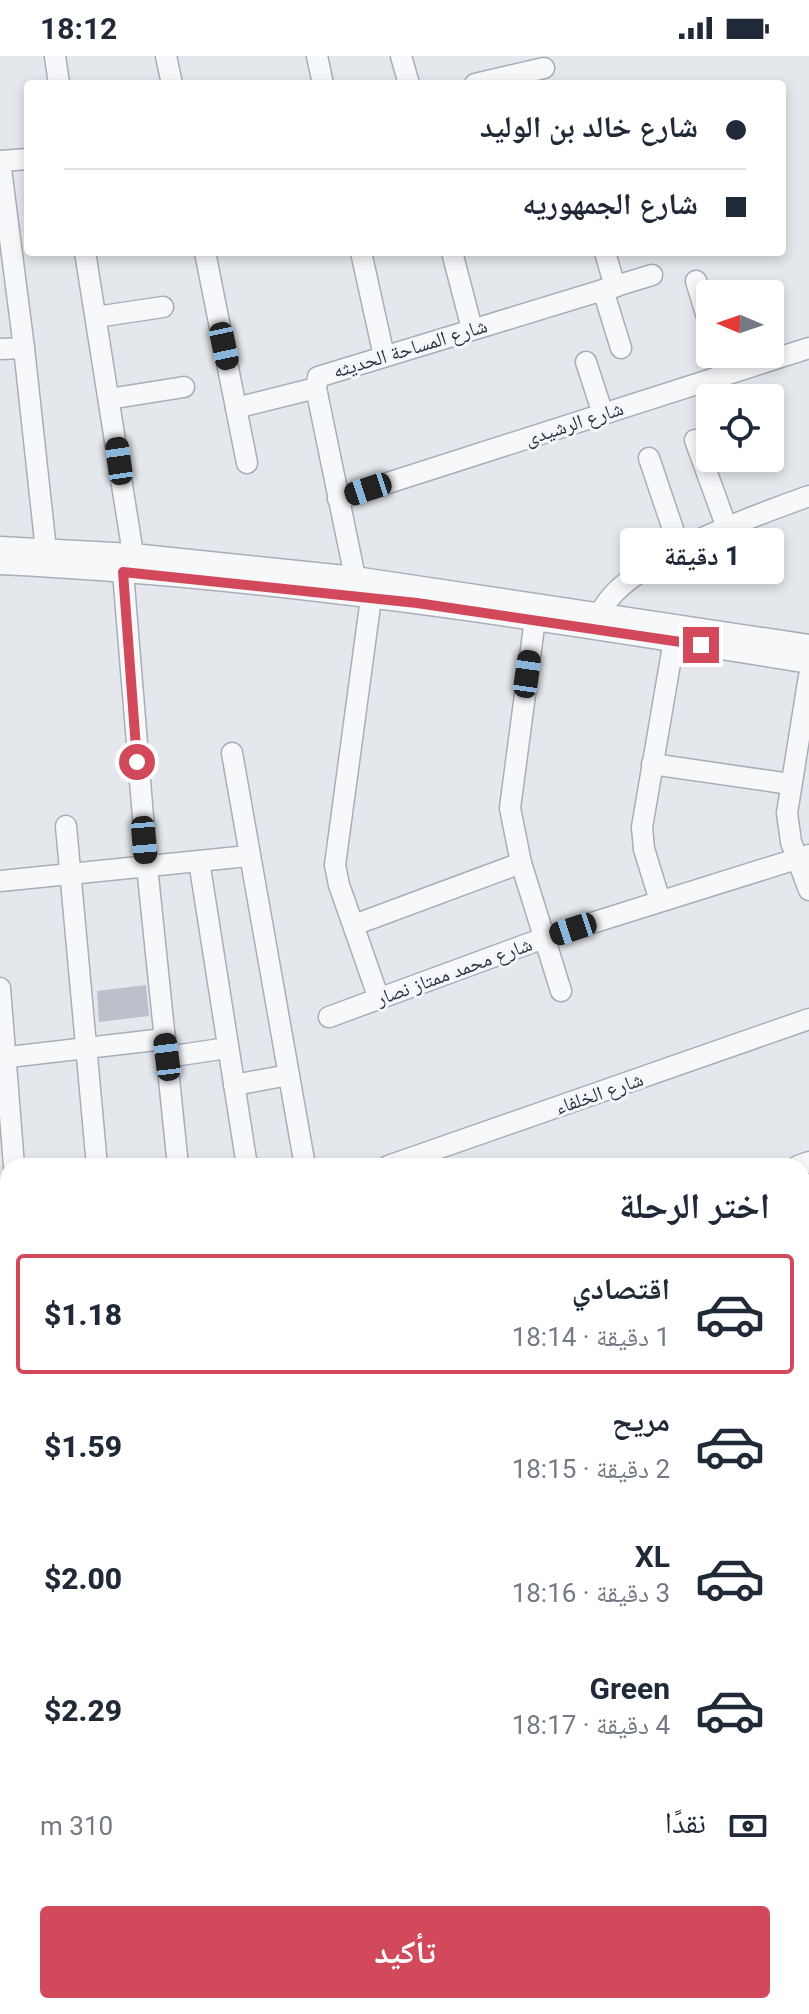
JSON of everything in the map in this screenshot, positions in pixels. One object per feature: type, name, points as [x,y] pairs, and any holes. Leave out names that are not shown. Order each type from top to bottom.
[{"type":"street","points":[[55,56],[58,80]]},
{"type":"street","points":[[166,56],[171,80]]},
{"type":"street","points":[[317,56],[322,80]]},
{"type":"street","points":[[401,56],[408,80]]},
{"type":"street","points":[[494,80],[545,69]]},
{"type":"street","points":[[24,159],[0,161],[46,550]]},
{"type":"street","points":[[86,256],[109,399],[128,563],[147,866],[177,1158]]},
{"type":"street","points":[[206,256],[247,463]]},
{"type":"street","points":[[362,256],[384,356]]},
{"type":"street","points":[[453,256],[472,329]]},
{"type":"street","points":[[605,256],[621,348]]},
{"type":"street","name":"شارع المساحة الحديثه","points":[[355,577],[316,388],[316,380],[321,374],[652,275]]},
{"type":"street","points":[[96,317],[163,307]]},
{"type":"street","points":[[0,349],[24,348]]},
{"type":"street","name":"شارع الرشيدى","points":[[338,499],[809,348]]},
{"type":"street","points":[[586,362],[603,414]]},
{"type":"street","points":[[723,368],[725,375]]},
{"type":"street","points":[[109,399],[184,387]]},
{"type":"street","points":[[236,408],[316,388]]},
{"type":"street","points":[[695,440],[727,528]]},
{"type":"street","points":[[649,458],[679,547]]},
{"type":"street","points":[[0,547],[46,550],[535,619],[598,620],[637,575],[679,547],[809,496]]},
{"type":"street","points":[[0,564],[128,563],[355,577],[643,627],[809,645]]},
{"type":"street","points":[[371,598],[334,855],[336,875],[379,999]]},
{"type":"street","points":[[535,619],[510,795],[511,820],[521,863],[561,991]]},
{"type":"street","points":[[643,627],[674,640],[809,663]]},
{"type":"street","points":[[660,901],[642,838],[643,816],[674,640]]},
{"type":"street","points":[[809,676],[790,784],[788,827],[803,857],[809,890]]},
{"type":"street","points":[[232,753],[304,1158]]},
{"type":"street","points":[[652,764],[790,784]]},
{"type":"street","points":[[66,826],[96,1158]]},
{"type":"street","points":[[0,881],[248,856]]},
{"type":"street","name":"شارع محمد ممتاز نصار","points":[[329,1017],[544,938],[803,857]]},
{"type":"street","points":[[199,861],[246,1158]]},
{"type":"street","points":[[354,925],[521,863]]},
{"type":"street","points":[[0,988],[3,1058],[13,1158]]},
{"type":"street","name":"شارع الخلفاء","points":[[411,1158],[809,1019]]},
{"type":"street","points":[[3,1058],[87,1048],[227,1048]]},
{"type":"street","points":[[234,1085],[289,1075]]},
{"type":"building","points":[[146,985],[149,1016],[99,1022],[97,991]]},
{"type":"route","points":[[137,762],[123,572],[417,603],[701,645]]}]
